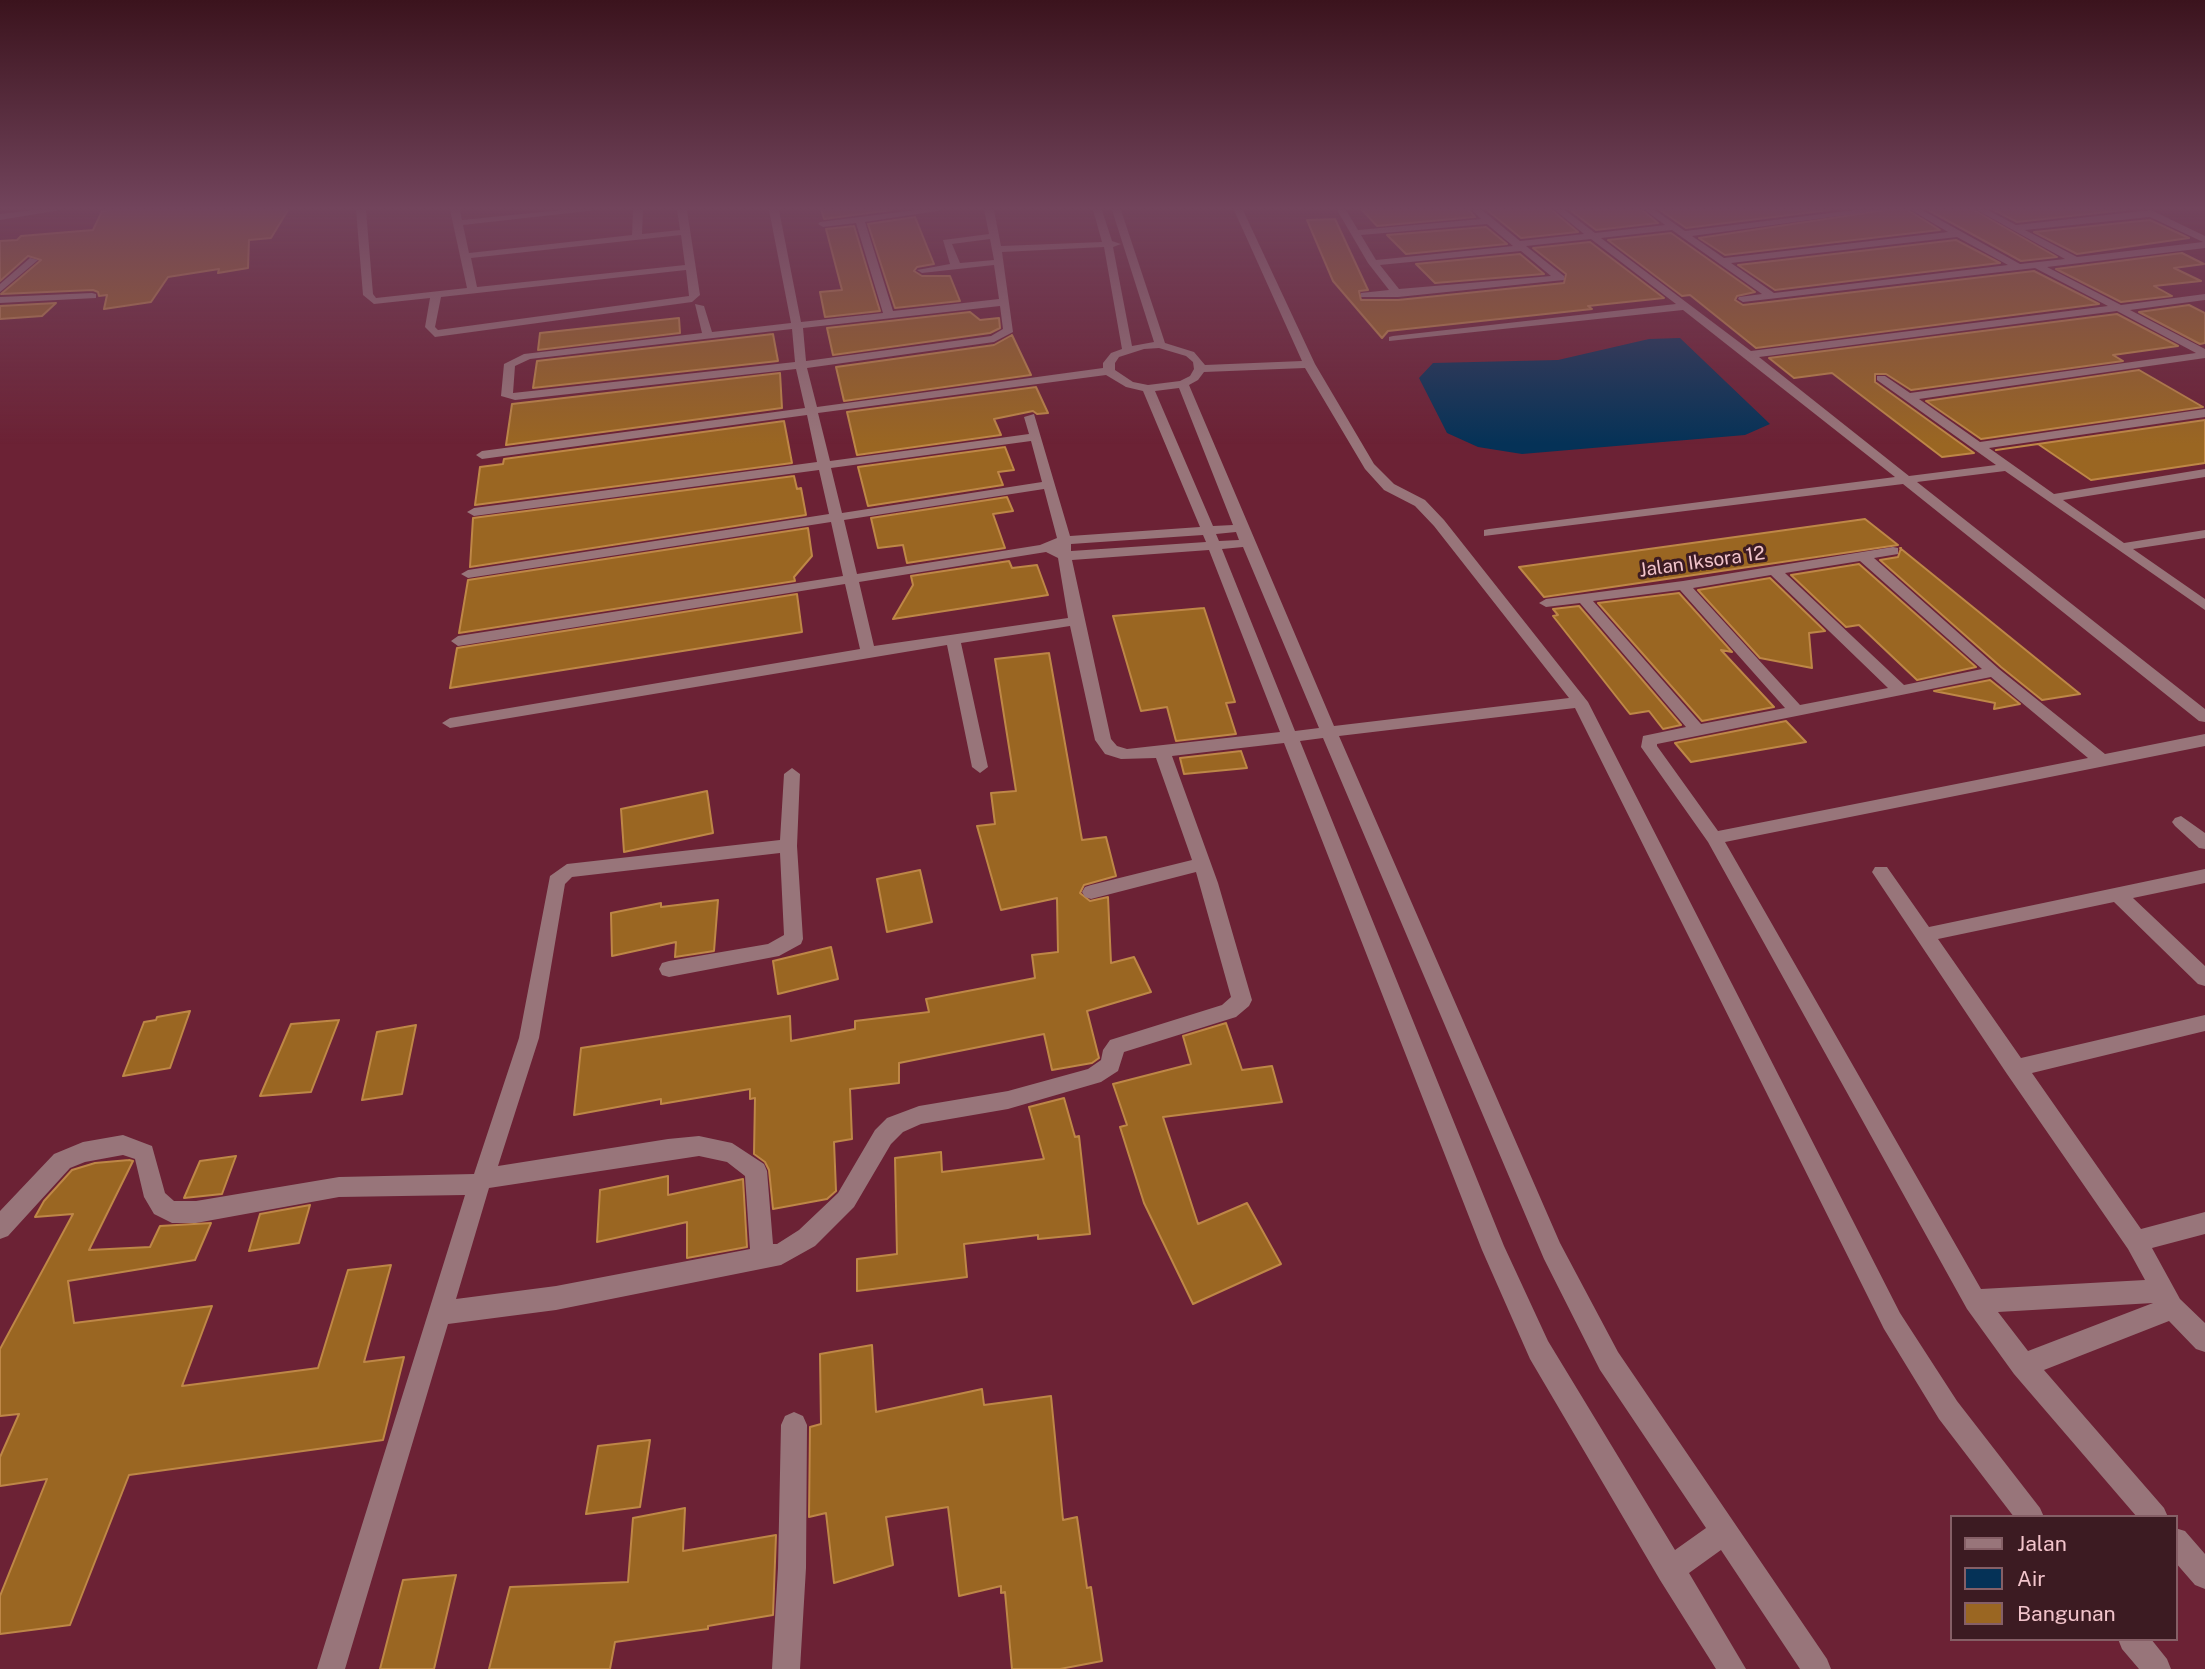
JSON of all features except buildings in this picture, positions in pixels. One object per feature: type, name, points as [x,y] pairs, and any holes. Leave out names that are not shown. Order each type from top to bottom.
[{"type":"street","points":[[368,288],[369,299],[493,288]]},
{"type":"street","points":[[436,295],[431,332],[446,333],[692,299],[695,295],[694,288]]},
{"type":"street","points":[[789,288],[801,365],[868,652]]},
{"type":"street","points":[[881,288],[889,314]]},
{"type":"street","points":[[1002,288],[1009,330],[995,339],[801,365],[507,396],[510,364],[528,356],[1004,302]]},
{"type":"street","points":[[1116,288],[1127,349]]},
{"type":"street","points":[[1141,288],[1160,345]]},
{"type":"street","points":[[1274,288],[1310,364],[1369,466],[1389,487],[1420,503],[1439,523],[1580,702],[1892,1321],[1948,1410],[2029,1515]]},
{"type":"street","points":[[1393,288],[1398,294]]},
{"type":"street","points":[[1365,295],[1460,288]]},
{"type":"street","points":[[1658,288],[1749,355],[2205,717]]},
{"type":"street","points":[[1760,288],[1772,296]]},
{"type":"street","points":[[1742,299],[1841,288]]},
{"type":"street","points":[[2081,288],[2205,354]]},
{"type":"street","points":[[2100,288],[2205,343]]},
{"type":"street","points":[[0,300],[92,296]]},
{"type":"street","points":[[1749,355],[2205,297]]},
{"type":"street","points":[[699,306],[708,336]]},
{"type":"street","points":[[1393,339],[1682,307]]},
{"type":"street","points":[[1160,345],[1190,354],[1198,361],[1200,369],[1194,377],[1182,384],[1148,388],[1130,385],[1117,379],[1109,371],[1109,363],[1115,355],[1127,349],[1160,345]]},
{"type":"street","points":[[1909,397],[2205,354]]},
{"type":"street","points":[[1200,369],[1310,364]]},
{"type":"street","points":[[482,455],[1109,371]]},
{"type":"street","points":[[1881,378],[2205,606]]},
{"type":"street","points":[[1182,384],[1241,528],[1552,1251],[1609,1361],[1817,1669]]},
{"type":"street","points":[[1148,388],[1494,1251],[1539,1350],[1732,1669]]},
{"type":"street","points":[[1979,446],[2205,413]]},
{"type":"street","points":[[1030,418],[1064,540],[1064,556],[1076,621],[1103,740],[1111,750],[1127,755],[1162,752],[1580,702]]},
{"type":"street","points":[[474,512],[1035,437]]},
{"type":"street","points":[[1489,533],[2006,467]]},
{"type":"street","points":[[2053,498],[2205,473]]},
{"type":"street","points":[[468,573],[1047,485]]},
{"type":"street","points":[[1043,549],[1064,556],[1210,538],[1241,528]]},
{"type":"street","points":[[2122,547],[2205,534]]},
{"type":"street","points":[[458,641],[1043,549],[1064,540],[1210,538],[1248,543]]},
{"type":"street","name":"Jalan Iksora 12","points":[[1546,603],[1683,585],[1893,551]]},
{"type":"street","points":[[1864,557],[1994,672],[2104,762]]},
{"type":"street","points":[[1774,571],[1900,690]]},
{"type":"street","points":[[1683,585],[1797,710]]},
{"type":"street","points":[[1583,598],[1696,729]]},
{"type":"street","points":[[450,723],[868,652],[1076,621]]},
{"type":"street","points":[[953,639],[980,767]]},
{"type":"street","points":[[1994,672],[1696,729],[1650,740],[1649,747],[1714,838],[1975,1301],[2024,1365],[2153,1515]]},
{"type":"street","points":[[1714,838],[2205,740]]},
{"type":"street","points":[[439,1312],[556,1298],[781,1254],[807,1238],[846,1200],[883,1137],[895,1125],[919,1115],[1008,1100],[1094,1076],[1111,1065],[1113,1050],[1117,1046],[1229,1010],[1241,1000],[1202,864],[1162,752]]},
{"type":"street","points":[[669,970],[772,951],[794,939],[788,846],[792,774]]},
{"type":"street","points":[[2181,822],[2205,843]]},
{"type":"street","points":[[331,1669],[439,1312],[529,1038],[556,881],[567,871],[788,846]]},
{"type":"street","points":[[1091,892],[1202,864]]},
{"type":"street","points":[[1881,872],[2014,1068],[2137,1241],[2166,1299],[2205,1340]]},
{"type":"street","points":[[1924,935],[2205,876]]},
{"type":"street","points":[[2119,896],[2205,978]]},
{"type":"street","points":[[2014,1068],[2205,1023]]},
{"type":"street","points":[[0,1228],[62,1161],[83,1152],[123,1145],[144,1153],[155,1197],[162,1207],[172,1212],[196,1212],[339,1187],[481,1181],[699,1146],[722,1150],[747,1162],[756,1171],[762,1259]]},
{"type":"street","points":[[2137,1241],[2205,1223]]},
{"type":"street","points":[[1975,1301],[2166,1299]]},
{"type":"street","points":[[2024,1365],[2114,1332],[2166,1299]]},
{"type":"street","points":[[786,1669],[792,1568],[794,1424]]},
{"type":"street","points":[[1670,1570],[1724,1531]]},
{"type":"street","points":[[2177,1543],[2205,1575]]},
{"type":"street","points":[[2134,1641],[2157,1669]]},
{"type":"water","points":[[1680,338],[1770,424],[1745,435],[1522,454],[1478,447],[1447,433],[1419,378],[1433,363],[1558,360],[1649,339]]}]
